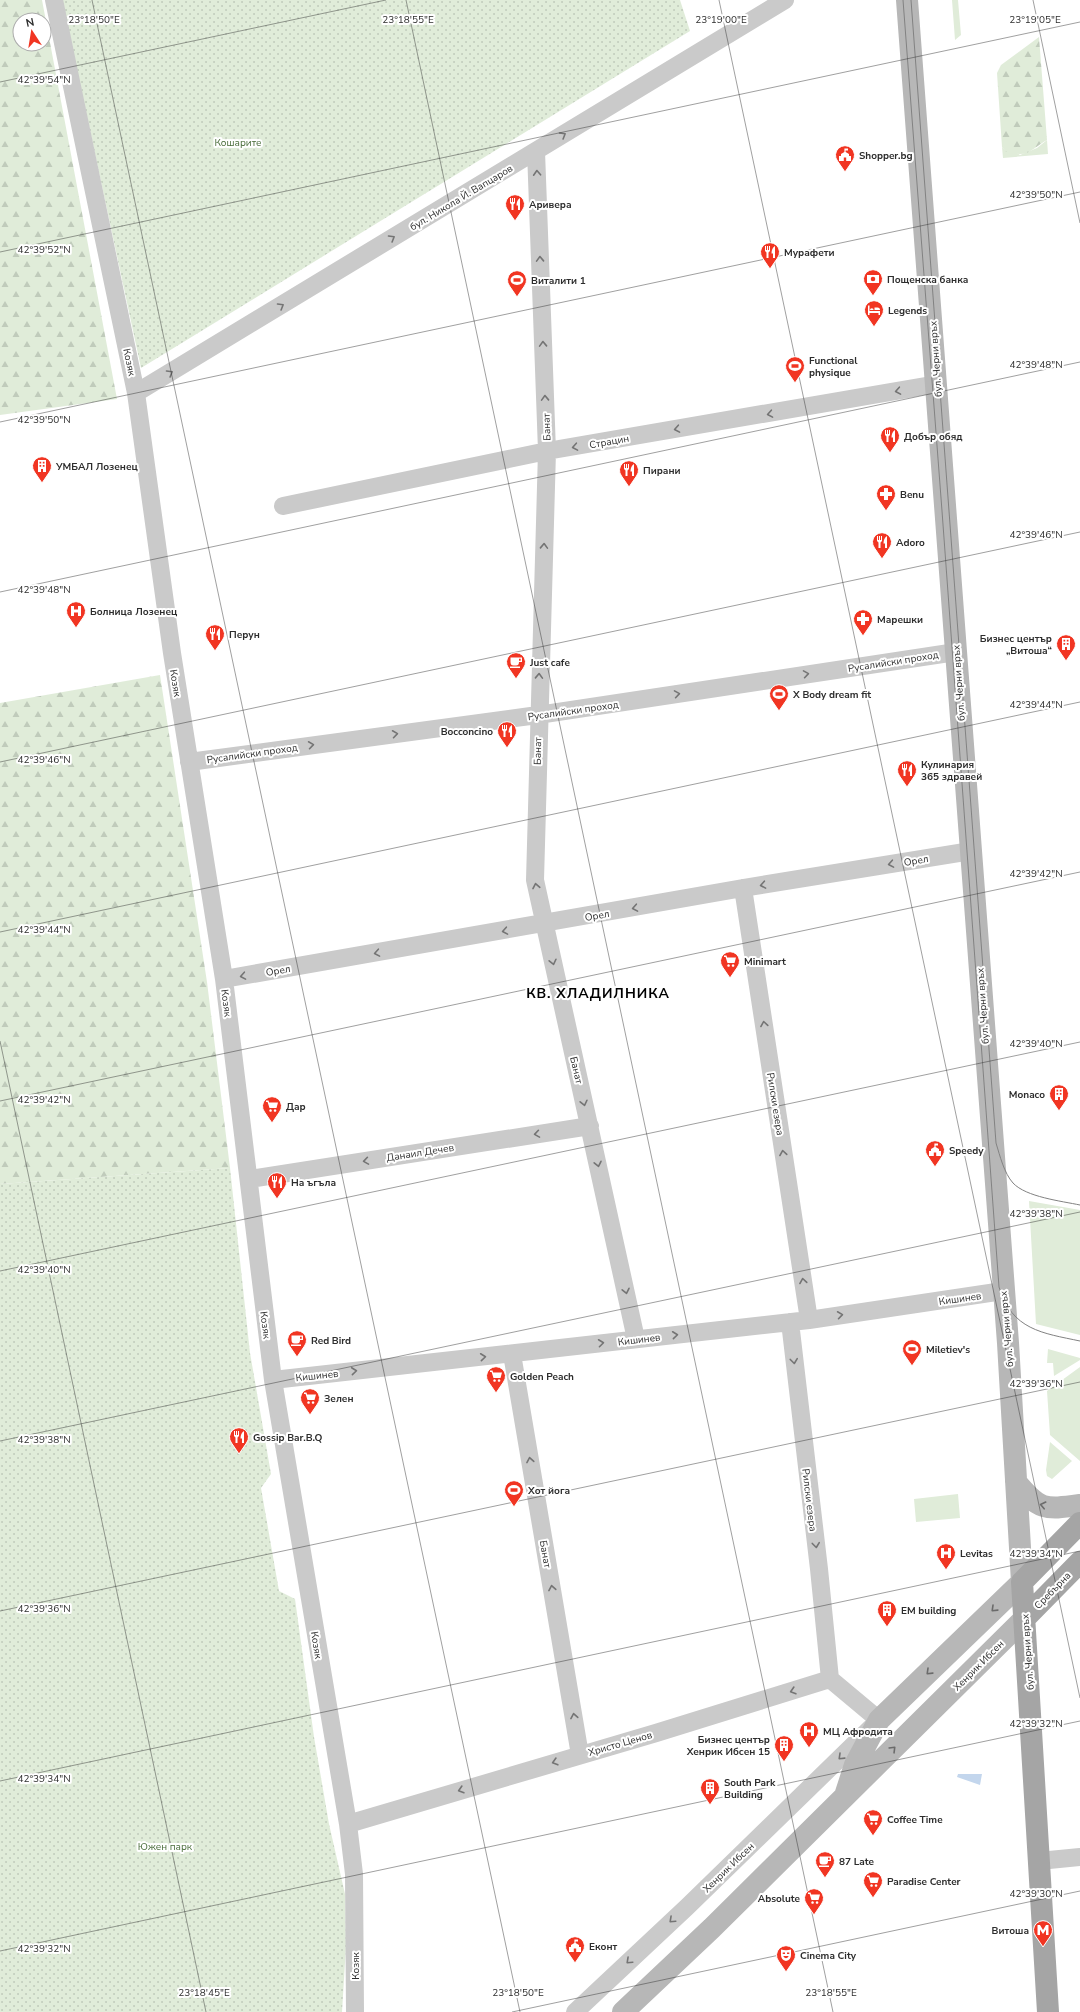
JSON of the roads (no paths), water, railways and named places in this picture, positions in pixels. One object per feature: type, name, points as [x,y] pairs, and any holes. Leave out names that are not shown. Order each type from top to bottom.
[{"type":"main road","name":"бул. Черни връх","points":[[907,0],[937,384],[1003,1291],[1025,1618],[1048,2012]]},
{"type":"main road","points":[[1016,1482],[1028,1496],[1036,1503],[1043,1506],[1080,1505]]},
{"type":"main road","points":[[1022,1582],[1080,1523]]},
{"type":"main road","name":"Сребърна","points":[[1025,1618],[1080,1562]]},
{"type":"main road","name":"Хенрик Ибсен","points":[[845,1796],[854,1765],[879,1720],[1022,1582]]},
{"type":"main road","name":"Хенрик Ибсен","points":[[623,2012],[712,1928],[1025,1618]]},
{"type":"street","name":"Козяк","points":[[54,0],[136,393],[172,653],[224,979],[250,1179],[273,1380],[348,1824],[354,1888],[355,2012]]},
{"type":"street","name":"бул. Никола Й. Вапцаров","points":[[136,393],[785,0]]},
{"type":"street","name":"Банат","points":[[536,151],[547,452],[538,715],[535,880],[636,1339]]},
{"type":"street","name":"Страцин","points":[[282,506],[547,452],[937,384]]},
{"type":"street","name":"Русалийски проход","points":[[189,762],[538,715],[956,652]]},
{"type":"street","name":"Орел","points":[[224,979],[743,888],[971,851]]},
{"type":"street","name":"Рилски езера","points":[[743,888],[809,1320]]},
{"type":"street","name":"Данаил Дечев","points":[[250,1179],[590,1126]]},
{"type":"street","name":"Кишинев","points":[[273,1380],[809,1320],[1003,1291]]},
{"type":"street","name":"Рилски езера","points":[[790,1322],[819,1569],[830,1679]]},
{"type":"street","name":"Банат","points":[[512,1354],[580,1755]]},
{"type":"street","points":[[830,1679],[879,1720]]},
{"type":"street","name":"Христо Ценов","points":[[348,1824],[830,1679]]},
{"type":"street","name":"Хенрик Ибсен","points":[[575,2012],[687,1907],[879,1720]]},
{"type":"street","points":[[1039,1861],[1080,1856]]},
{"type":"water","points":[[958,1774],[982,1774],[980,1785],[957,1777]]},
{"type":"tram line","points":[[903,0],[999,1287],[1005,1301],[1020,1321],[1041,1332],[1080,1341]]},
{"type":"tram line","points":[[911,0],[996,1143],[1007,1174],[1013,1183],[1019,1188],[1044,1198],[1080,1205]]},
{"type":"place","name":"Shopper.bg","points":[[845,172]]},
{"type":"place","name":"Аривера","points":[[515,221]]},
{"type":"place","name":"Мурафети","points":[[770,269]]},
{"type":"place","name":"Пощенска банка","points":[[873,296]]},
{"type":"place","name":"Виталити 1","points":[[517,297]]},
{"type":"place","name":"Legends","points":[[874,327]]},
{"type":"place","name":"Functional physique","points":[[795,383]]},
{"type":"place","name":"Добър обяд","points":[[890,453]]},
{"type":"place","name":"УМБАЛ Лозенец","points":[[42,483]]},
{"type":"place","name":"Пирани","points":[[629,487]]},
{"type":"place","name":"Benu","points":[[886,511]]},
{"type":"place","name":"Adoro","points":[[882,559]]},
{"type":"place","name":"Болница Лозенец","points":[[76,628]]},
{"type":"place","name":"Марешки","points":[[863,636]]},
{"type":"place","name":"Перун","points":[[215,651]]},
{"type":"place","name":"Бизнес център „Витоша“","points":[[1066,661]]},
{"type":"place","name":"Just cafe","points":[[516,679]]},
{"type":"place","name":"X Body dream fit","points":[[779,711]]},
{"type":"place","name":"Bocconcino","points":[[507,748]]},
{"type":"place","name":"Кулинария 365 здравей","points":[[907,787]]},
{"type":"place","name":"Minimart","points":[[730,978]]},
{"type":"place","name":"Monaco","points":[[1059,1111]]},
{"type":"place","name":"Дар","points":[[272,1123]]},
{"type":"place","name":"Speedy","points":[[935,1167]]},
{"type":"place","name":"На ъгъла","points":[[277,1199]]},
{"type":"place","name":"Red Bird","points":[[297,1357]]},
{"type":"place","name":"Miletiev's","points":[[912,1366]]},
{"type":"place","name":"Golden Peach","points":[[496,1393]]},
{"type":"place","name":"Зелен","points":[[310,1415]]},
{"type":"place","name":"Gossip Bar.B.Q","points":[[239,1454]]},
{"type":"place","name":"Хот йога","points":[[514,1507]]},
{"type":"place","name":"Levitas","points":[[946,1570]]},
{"type":"place","name":"EM building","points":[[887,1627]]},
{"type":"place","name":"МЦ Афродита","points":[[809,1748]]},
{"type":"place","name":"Бизнес център Хенрик Ибсен 15","points":[[784,1762]]},
{"type":"place","name":"South Park Building","points":[[710,1805]]},
{"type":"place","name":"Coffee Time","points":[[873,1836]]},
{"type":"place","name":"87 Late","points":[[825,1878]]},
{"type":"place","name":"Paradise Center","points":[[873,1898]]},
{"type":"place","name":"Absolute","points":[[814,1915]]},
{"type":"place","name":"Витоша","points":[[1043,1947]]},
{"type":"place","name":"Еконт","points":[[575,1963]]},
{"type":"place","name":"Cinema City","points":[[786,1972]]},
{"type":"district","name":"КВ. ХЛАДИЛНИКА","points":[[598,993]]},
{"type":"park label","name":"Кошарите","points":[[238,142]]},
{"type":"park label","name":"Южен парк","points":[[165,1846]]}]
